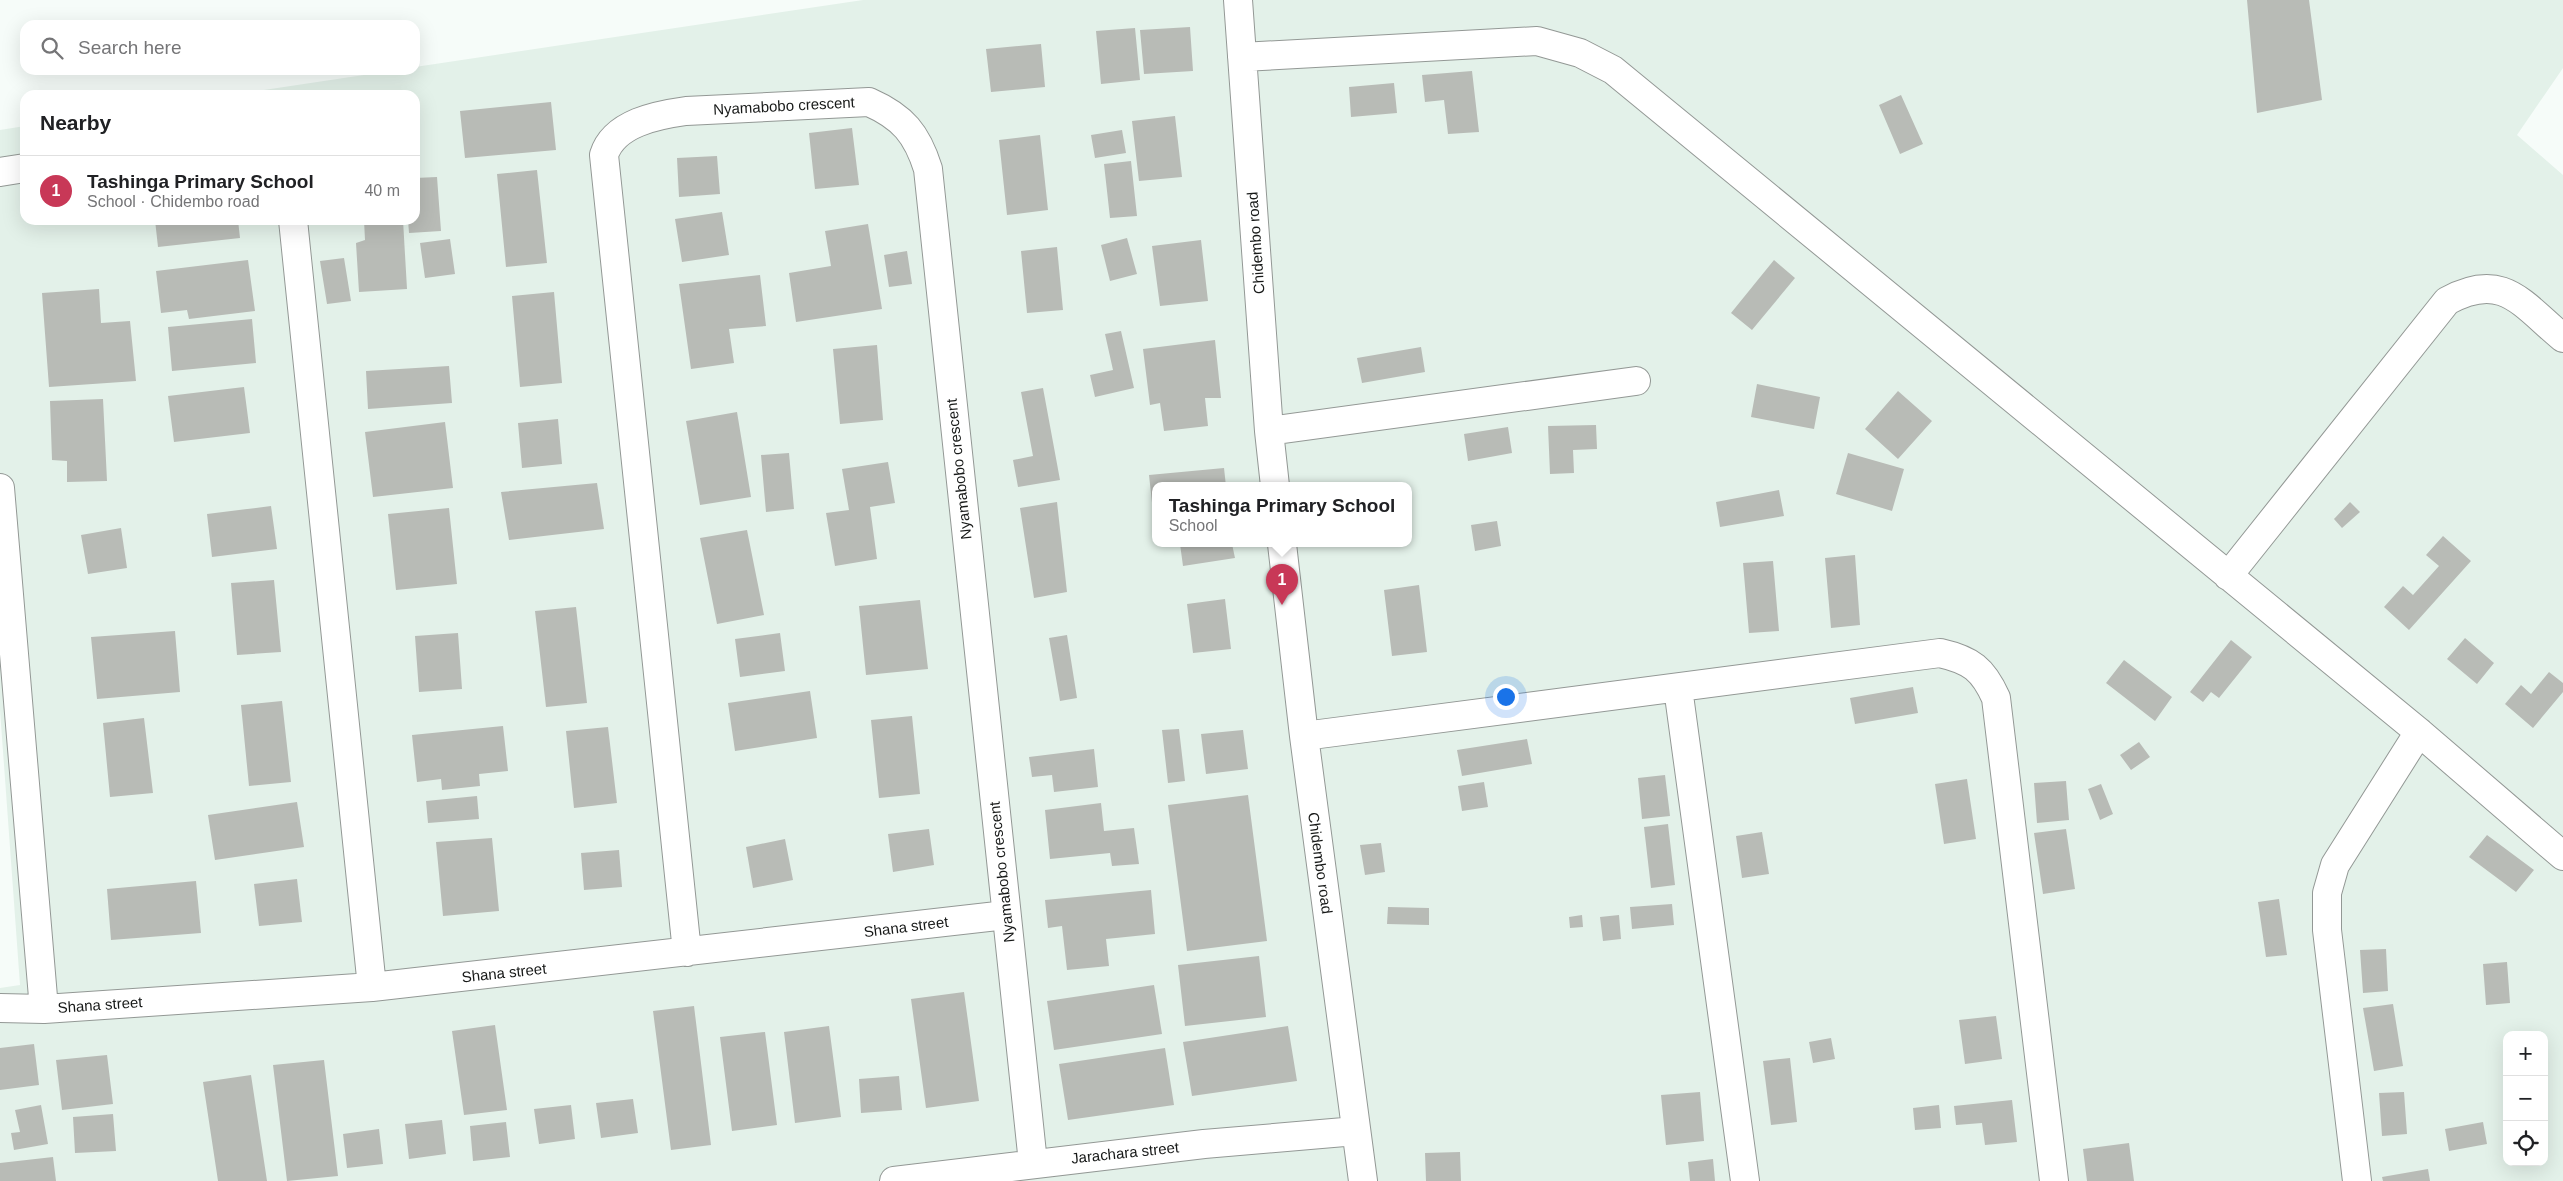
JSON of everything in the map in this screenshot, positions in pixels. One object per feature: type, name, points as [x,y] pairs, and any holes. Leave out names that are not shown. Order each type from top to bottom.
[{"type":"street","name":"Chidembo road","points":[[1238,0],[1269,430],[1275,482]]},
{"type":"street","points":[[1242,57],[1537,41],[1580,53],[1613,70],[2419,732],[2563,856]]},
{"type":"street","name":"Nyamabobo crescent","points":[[687,952],[604,166],[606,149],[620,134],[635,124],[661,114],[686,111],[869,102],[891,112],[909,129],[921,146],[928,169],[1033,1163]]},
{"type":"street","points":[[0,172],[20,169]]},
{"type":"street","points":[[294,225],[372,987]]},
{"type":"street","points":[[2228,576],[2447,301],[2475,288],[2491,287],[2505,290],[2563,338]]},
{"type":"street","points":[[1269,430],[1636,381]]},
{"type":"street","points":[[0,488],[44,1008]]},
{"type":"street","name":"Chidembo road","points":[[1282,547],[1304,736],[1363,1181]]},
{"type":"street","points":[[1304,736],[1940,653],[1972,664],[1985,677],[1996,698],[2054,1181]]},
{"type":"street","points":[[1678,688],[1745,1181]]},
{"type":"street","points":[[2357,1181],[2327,930],[2328,893],[2335,865],[2419,732]]},
{"type":"street","name":"Shana street","points":[[0,1008],[44,1008],[372,987],[1006,915]]},
{"type":"street","name":"Jarachara street","points":[[894,1181],[1204,1144],[1356,1132]]},
{"type":"shaded area","points":[[863,0],[2563,0],[2563,68],[2517,135],[2563,175],[2563,1181],[0,1181],[0,988],[20,985],[0,710],[0,130],[20,127],[20,225],[420,225],[420,90],[263,90],[364,75],[420,75],[420,66]]},
{"type":"building","points":[[2247,0],[2309,0],[2322,100],[2257,113]]},
{"type":"building","points":[[1190,27],[1193,71],[1144,74],[1140,30]]},
{"type":"building","points":[[1135,28],[1140,80],[1101,84],[1096,31]]},
{"type":"building","points":[[1041,44],[1045,87],[991,92],[986,49]]},
{"type":"building","points":[[1472,71],[1479,132],[1448,134],[1444,100],[1425,102],[1422,75]]},
{"type":"building","points":[[1394,83],[1397,113],[1351,117],[1349,87]]},
{"type":"building","points":[[1901,95],[1923,144],[1900,154],[1879,105]]},
{"type":"building","points":[[551,102],[556,150],[465,158],[460,111]]},
{"type":"building","points":[[1175,116],[1182,177],[1139,181],[1132,121]]},
{"type":"building","points":[[852,128],[859,185],[815,189],[809,133]]},
{"type":"building","points":[[1122,130],[1126,153],[1095,158],[1091,135]]},
{"type":"building","points":[[1040,135],[1048,210],[1007,215],[999,140]]},
{"type":"building","points":[[717,156],[720,194],[679,197],[677,158]]},
{"type":"building","points":[[1131,161],[1137,216],[1110,218],[1104,164]]},
{"type":"building","points":[[537,170],[547,263],[506,267],[497,174]]},
{"type":"building","points":[[437,177],[441,231],[409,233],[408,225],[420,225],[420,178]]},
{"type":"building","points":[[722,212],[729,255],[682,262],[675,219]]},
{"type":"building","points":[[868,224],[882,309],[796,322],[789,273],[831,266],[825,231]]},
{"type":"building","points":[[156,225],[239,225],[240,238],[158,247]]},
{"type":"building","points":[[364,225],[403,225],[407,289],[359,292],[356,243],[365,240]]},
{"type":"building","points":[[1127,238],[1137,274],[1110,281],[1101,245]]},
{"type":"building","points":[[450,239],[455,274],[425,278],[420,243]]},
{"type":"building","points":[[1201,240],[1208,301],[1160,306],[1152,246]]},
{"type":"building","points":[[1057,247],[1063,310],[1027,313],[1021,251]]},
{"type":"building","points":[[907,251],[912,284],[889,287],[884,255]]},
{"type":"building","points":[[344,258],[351,301],[327,304],[320,261]]},
{"type":"building","points":[[248,260],[255,311],[189,319],[187,310],[161,313],[156,271]]},
{"type":"building","points":[[1774,260],[1795,278],[1752,330],[1731,313]]},
{"type":"building","points":[[760,275],[766,326],[729,329],[734,363],[691,369],[679,284]]},
{"type":"building","points":[[99,289],[101,323],[130,321],[136,381],[49,387],[42,293]]},
{"type":"building","points":[[554,292],[562,383],[520,387],[512,296]]},
{"type":"building","points":[[252,319],[256,363],[172,371],[168,327]]},
{"type":"building","points":[[1121,331],[1134,388],[1095,397],[1090,375],[1113,370],[1105,334]]},
{"type":"building","points":[[1215,340],[1221,398],[1205,398],[1208,426],[1164,431],[1160,403],[1150,405],[1143,349]]},
{"type":"building","points":[[877,345],[883,420],[840,424],[833,349]]},
{"type":"building","points":[[1421,347],[1425,372],[1362,383],[1357,358]]},
{"type":"building","points":[[449,366],[452,403],[368,409],[366,371]]},
{"type":"building","points":[[1757,384],[1820,397],[1814,429],[1751,417]]},
{"type":"building","points":[[244,387],[250,433],[174,442],[168,396]]},
{"type":"building","points":[[1043,388],[1060,480],[1018,487],[1013,460],[1033,456],[1021,392]]},
{"type":"building","points":[[1898,391],[1932,421],[1898,459],[1865,429]]},
{"type":"building","points":[[103,399],[107,481],[67,482],[67,461],[52,460],[50,401]]},
{"type":"building","points":[[737,412],[751,497],[700,505],[686,421]]},
{"type":"building","points":[[558,419],[562,464],[522,468],[518,423]]},
{"type":"building","points":[[445,422],[453,488],[373,497],[365,432]]},
{"type":"building","points":[[1596,425],[1597,449],[1573,450],[1574,473],[1550,474],[1548,426]]},
{"type":"building","points":[[1508,427],[1512,453],[1468,461],[1464,434]]},
{"type":"building","points":[[789,453],[794,509],[766,512],[761,455]]},
{"type":"building","points":[[1848,453],[1904,469],[1892,511],[1836,494]]},
{"type":"building","points":[[888,462],[895,503],[870,507],[877,559],[835,566],[826,513],[849,510],[842,469]]},
{"type":"building","points":[[1224,468],[1226,482],[1152,482],[1152,503],[1149,475]]},
{"type":"building","points":[[597,483],[604,529],[509,540],[501,492]]},
{"type":"building","points":[[1779,490],[1784,516],[1720,527],[1716,502]]},
{"type":"building","points":[[1057,502],[1067,592],[1034,598],[1020,508]]},
{"type":"building","points":[[2350,502],[2360,512],[2342,528],[2334,519]]},
{"type":"building","points":[[271,506],[277,549],[212,557],[207,514]]},
{"type":"building","points":[[449,508],[457,584],[396,590],[388,514]]},
{"type":"building","points":[[1497,521],[1501,546],[1475,551],[1471,525]]},
{"type":"building","points":[[121,528],[127,568],[88,574],[81,535]]},
{"type":"building","points":[[747,530],[764,615],[717,624],[700,538]]},
{"type":"building","points":[[2443,536],[2471,561],[2409,630],[2384,607],[2403,586],[2413,595],[2439,566],[2426,555]]},
{"type":"building","points":[[1180,547],[1233,547],[1235,558],[1183,566]]},
{"type":"building","points":[[1855,555],[1860,625],[1831,628],[1825,558]]},
{"type":"building","points":[[1773,561],[1779,631],[1749,633],[1743,563]]},
{"type":"building","points":[[274,580],[281,652],[237,655],[231,583]]},
{"type":"building","points":[[1419,585],[1427,652],[1392,656],[1384,590]]},
{"type":"building","points":[[1225,599],[1231,649],[1193,653],[1187,604]]},
{"type":"building","points":[[920,600],[928,669],[866,675],[859,606]]},
{"type":"building","points":[[576,607],[587,703],[546,707],[535,611]]},
{"type":"building","points":[[175,631],[180,692],[97,699],[91,637]]},
{"type":"building","points":[[458,633],[462,689],[419,692],[415,636]]},
{"type":"building","points":[[780,633],[785,671],[740,677],[735,639]]},
{"type":"building","points":[[1067,635],[1077,698],[1060,701],[1049,638]]},
{"type":"building","points":[[2465,638],[2494,663],[2477,684],[2447,659]]},
{"type":"building","points":[[2231,640],[2252,657],[2219,698],[2211,692],[2203,702],[2190,692]]},
{"type":"building","points":[[2124,660],[2172,697],[2155,721],[2106,683]]},
{"type":"building","points":[[2549,672],[2563,683],[2563,692],[2533,728],[2505,704],[2521,685],[2531,694]]},
{"type":"building","points":[[1913,687],[1918,713],[1855,724],[1850,698]]},
{"type":"building","points":[[810,691],[817,738],[735,751],[728,703]]},
{"type":"building","points":[[282,701],[291,782],[249,786],[241,705]]},
{"type":"building","points":[[912,716],[920,794],[879,798],[871,720]]},
{"type":"building","points":[[144,718],[153,793],[110,797],[103,723]]},
{"type":"building","points":[[503,726],[508,771],[479,774],[480,786],[442,790],[441,779],[417,782],[412,735]]},
{"type":"building","points":[[608,727],[617,803],[574,808],[566,731]]},
{"type":"building","points":[[1179,729],[1185,781],[1168,783],[1162,730]]},
{"type":"building","points":[[1243,730],[1248,769],[1206,774],[1201,734]]},
{"type":"building","points":[[1527,739],[1532,764],[1462,776],[1457,750]]},
{"type":"building","points":[[2139,742],[2150,757],[2131,770],[2120,755]]},
{"type":"building","points":[[1094,749],[1098,787],[1054,792],[1052,775],[1032,777],[1029,757]]},
{"type":"building","points":[[1665,775],[1670,816],[1642,819],[1638,778]]},
{"type":"building","points":[[1967,779],[1976,839],[1944,844],[1935,784]]},
{"type":"building","points":[[2066,781],[2069,820],[2037,823],[2034,783]]},
{"type":"building","points":[[1484,782],[1488,807],[1462,811],[1458,786]]},
{"type":"building","points":[[2101,784],[2113,814],[2100,820],[2088,789]]},
{"type":"building","points":[[1248,795],[1267,941],[1187,951],[1168,805]]},
{"type":"building","points":[[477,796],[479,819],[428,823],[426,801]]},
{"type":"building","points":[[297,802],[304,847],[215,860],[208,815]]},
{"type":"building","points":[[1101,803],[1104,831],[1134,828],[1139,864],[1112,866],[1110,853],[1050,859],[1045,810]]},
{"type":"building","points":[[1668,824],[1675,885],[1651,888],[1644,827]]},
{"type":"building","points":[[929,829],[934,865],[893,872],[888,834]]},
{"type":"building","points":[[2066,829],[2075,889],[2043,894],[2034,833]]},
{"type":"building","points":[[1762,832],[1769,874],[1742,878],[1736,836]]},
{"type":"building","points":[[2487,835],[2534,870],[2516,892],[2469,857]]},
{"type":"building","points":[[492,838],[499,911],[443,916],[436,842]]},
{"type":"building","points":[[785,839],[793,880],[753,888],[746,847]]},
{"type":"building","points":[[1381,843],[1385,872],[1365,875],[1360,845]]},
{"type":"building","points":[[619,850],[622,887],[584,890],[581,853]]},
{"type":"building","points":[[297,879],[302,922],[259,926],[254,884]]},
{"type":"building","points":[[196,881],[201,933],[111,940],[107,889]]},
{"type":"building","points":[[1151,890],[1155,934],[1106,939],[1109,966],[1067,970],[1062,926],[1048,928],[1045,900]]},
{"type":"building","points":[[2279,899],[2287,955],[2266,957],[2258,902]]},
{"type":"building","points":[[1672,904],[1674,925],[1632,929],[1630,907]]},
{"type":"building","points":[[1388,907],[1429,908],[1429,925],[1387,924]]},
{"type":"building","points":[[1582,915],[1583,927],[1570,928],[1569,917]]},
{"type":"building","points":[[1619,915],[1621,939],[1603,941],[1600,917]]},
{"type":"building","points":[[2386,949],[2388,991],[2363,993],[2360,950]]},
{"type":"building","points":[[1259,956],[1266,1017],[1185,1026],[1178,965]]},
{"type":"building","points":[[2507,962],[2510,1003],[2486,1005],[2483,964]]},
{"type":"building","points":[[1154,985],[1162,1034],[1054,1050],[1047,1001]]},
{"type":"building","points":[[964,992],[979,1101],[926,1108],[911,999]]},
{"type":"building","points":[[2393,1004],[2403,1066],[2374,1071],[2363,1008]]},
{"type":"building","points":[[694,1006],[711,1145],[671,1150],[653,1011]]},
{"type":"building","points":[[1996,1016],[2002,1059],[1965,1064],[1959,1020]]},
{"type":"building","points":[[495,1025],[507,1110],[464,1115],[452,1031]]},
{"type":"building","points":[[829,1026],[841,1117],[795,1123],[784,1032]]},
{"type":"building","points":[[1288,1026],[1297,1081],[1192,1096],[1183,1042]]},
{"type":"building","points":[[765,1032],[777,1125],[732,1131],[720,1037]]},
{"type":"building","points":[[1831,1038],[1835,1059],[1813,1063],[1809,1042]]},
{"type":"building","points":[[34,1044],[39,1085],[0,1090],[0,1048]]},
{"type":"building","points":[[1165,1048],[1174,1105],[1068,1120],[1059,1064]]},
{"type":"building","points":[[107,1055],[113,1104],[62,1110],[56,1060]]},
{"type":"building","points":[[1790,1058],[1797,1122],[1771,1125],[1763,1061]]},
{"type":"building","points":[[324,1060],[338,1176],[287,1181],[273,1065]]},
{"type":"building","points":[[251,1075],[267,1181],[218,1181],[203,1082]]},
{"type":"building","points":[[899,1076],[902,1110],[861,1113],[859,1079]]},
{"type":"building","points":[[1700,1092],[1704,1141],[1666,1145],[1661,1095]]},
{"type":"building","points":[[2404,1092],[2407,1134],[2382,1136],[2379,1093]]},
{"type":"building","points":[[633,1099],[638,1133],[601,1138],[596,1103]]},
{"type":"building","points":[[2012,1100],[2017,1142],[1985,1145],[1982,1123],[1956,1125],[1954,1106]]},
{"type":"building","points":[[41,1105],[48,1144],[14,1150],[11,1133],[20,1132],[15,1110]]},
{"type":"building","points":[[571,1105],[575,1139],[539,1144],[534,1109]]},
{"type":"building","points":[[1939,1105],[1941,1128],[1915,1130],[1913,1108]]},
{"type":"building","points":[[113,1114],[116,1151],[75,1153],[73,1117]]},
{"type":"building","points":[[442,1120],[446,1154],[409,1159],[405,1124]]},
{"type":"building","points":[[506,1122],[510,1157],[473,1161],[470,1126]]},
{"type":"building","points":[[2483,1122],[2487,1144],[2449,1151],[2445,1129]]},
{"type":"building","points":[[379,1129],[383,1164],[347,1168],[343,1134]]},
{"type":"building","points":[[2129,1143],[2134,1181],[2087,1181],[2083,1149]]},
{"type":"building","points":[[1460,1152],[1461,1181],[1426,1181],[1425,1153]]},
{"type":"building","points":[[53,1157],[56,1181],[0,1181],[0,1163]]},
{"type":"building","points":[[1713,1159],[1715,1181],[1690,1181],[1688,1162]]},
{"type":"building","points":[[2428,1169],[2430,1181],[2383,1181],[2382,1177]]},
{"type":"place","name":"Tashinga Primary School","points":[[1282,605]]}]
